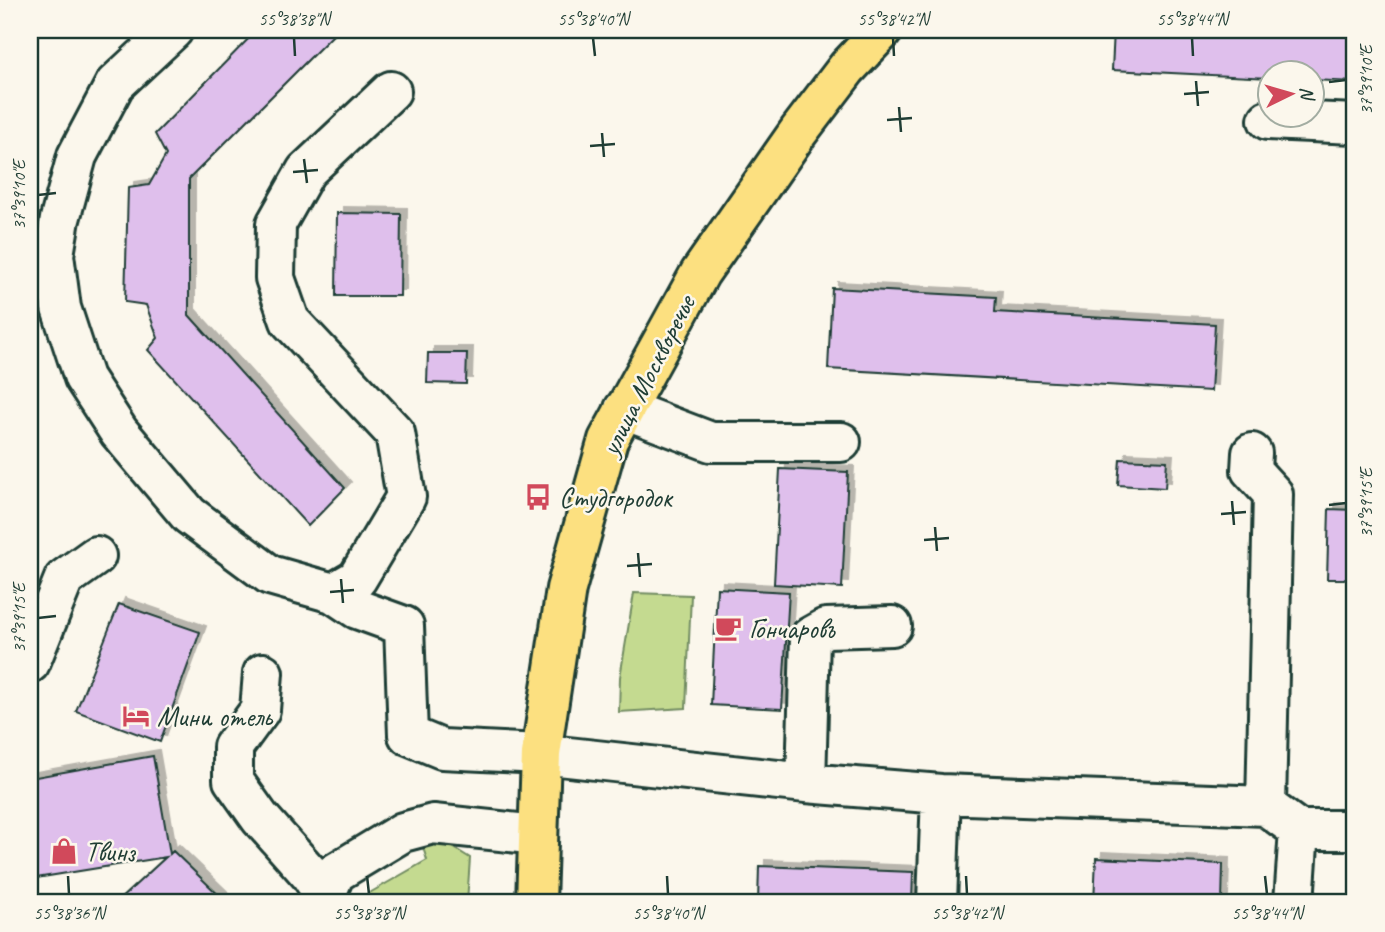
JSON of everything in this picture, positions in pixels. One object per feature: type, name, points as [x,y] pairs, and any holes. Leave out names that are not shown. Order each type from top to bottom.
[{"type":"main road","name":"улица Москворечье","points":[[536,902],[541,754],[566,589],[608,440],[700,273],[807,120],[847,68],[883,30]]},
{"type":"lane","points":[[173,30],[115,84],[77,156],[54,255],[61,308],[84,378],[119,432],[189,515],[270,575],[333,593],[357,609],[404,626],[408,735],[442,749],[541,754],[806,783],[941,794],[1266,806],[1299,830],[1355,830]]},
{"type":"lane","points":[[333,593],[357,579],[406,497],[395,433],[290,321],[275,278],[276,224],[306,171],[391,91]]},
{"type":"lane","points":[[1326,123],[1355,124]]},
{"type":"lane","points":[[624,410],[711,442],[841,442]]},
{"type":"lane","points":[[1252,453],[1251,470],[1273,494],[1266,806]]},
{"type":"lane","points":[[30,663],[64,579],[96,556]]},
{"type":"lane","points":[[806,783],[810,637],[826,628],[892,626]]},
{"type":"lane","points":[[263,673],[260,710],[233,747],[233,780],[260,818],[310,874],[324,900]]},
{"type":"lane","points":[[937,902],[941,794]]},
{"type":"lane","points":[[324,900],[335,873],[403,832],[433,824],[538,835]]},
{"type":"lane","points":[[1294,902],[1299,830]]},
{"type":"green space","points":[[634,593],[691,595],[686,708],[619,712],[620,677]]},
{"type":"green space","points":[[419,835],[435,836],[470,858],[467,902],[365,902],[366,895],[427,860]]},
{"type":"building","points":[[257,30],[338,30],[189,179],[189,315],[345,488],[308,526],[148,350],[158,338],[146,305],[125,302],[128,188],[149,185],[166,155],[155,134]]},
{"type":"building","points":[[1114,30],[1355,30],[1355,82],[1326,81],[1326,60],[1256,60],[1256,77],[1112,70]]},
{"type":"building","points":[[337,213],[401,214],[400,296],[336,296]]},
{"type":"building","points":[[832,288],[996,297],[995,312],[1215,324],[1211,391],[828,369]]},
{"type":"building","points":[[428,353],[467,353],[466,384],[427,383]]},
{"type":"building","points":[[1120,459],[1167,461],[1165,488],[1118,485]]},
{"type":"building","points":[[780,469],[848,472],[842,588],[774,584]]},
{"type":"building","points":[[1329,509],[1355,510],[1355,579],[1327,579]]},
{"type":"building","points":[[717,588],[789,592],[782,709],[711,705]]},
{"type":"building","points":[[119,604],[200,632],[160,742],[76,711]]},
{"type":"building","points":[[153,756],[170,854],[173,851],[226,902],[117,902],[166,857],[30,879],[30,778]]},
{"type":"building","points":[[1096,858],[1223,864],[1222,902],[1094,902]]},
{"type":"building","points":[[759,866],[913,872],[912,902],[758,902]]},
{"type":"place","name":"Студгородок","points":[[538,497]]},
{"type":"place","name":"Гончаровъ","points":[[728,628]]},
{"type":"place","name":"Мини отель","points":[[136,716]]},
{"type":"place","name":"Твинз","points":[[64,851]]}]
